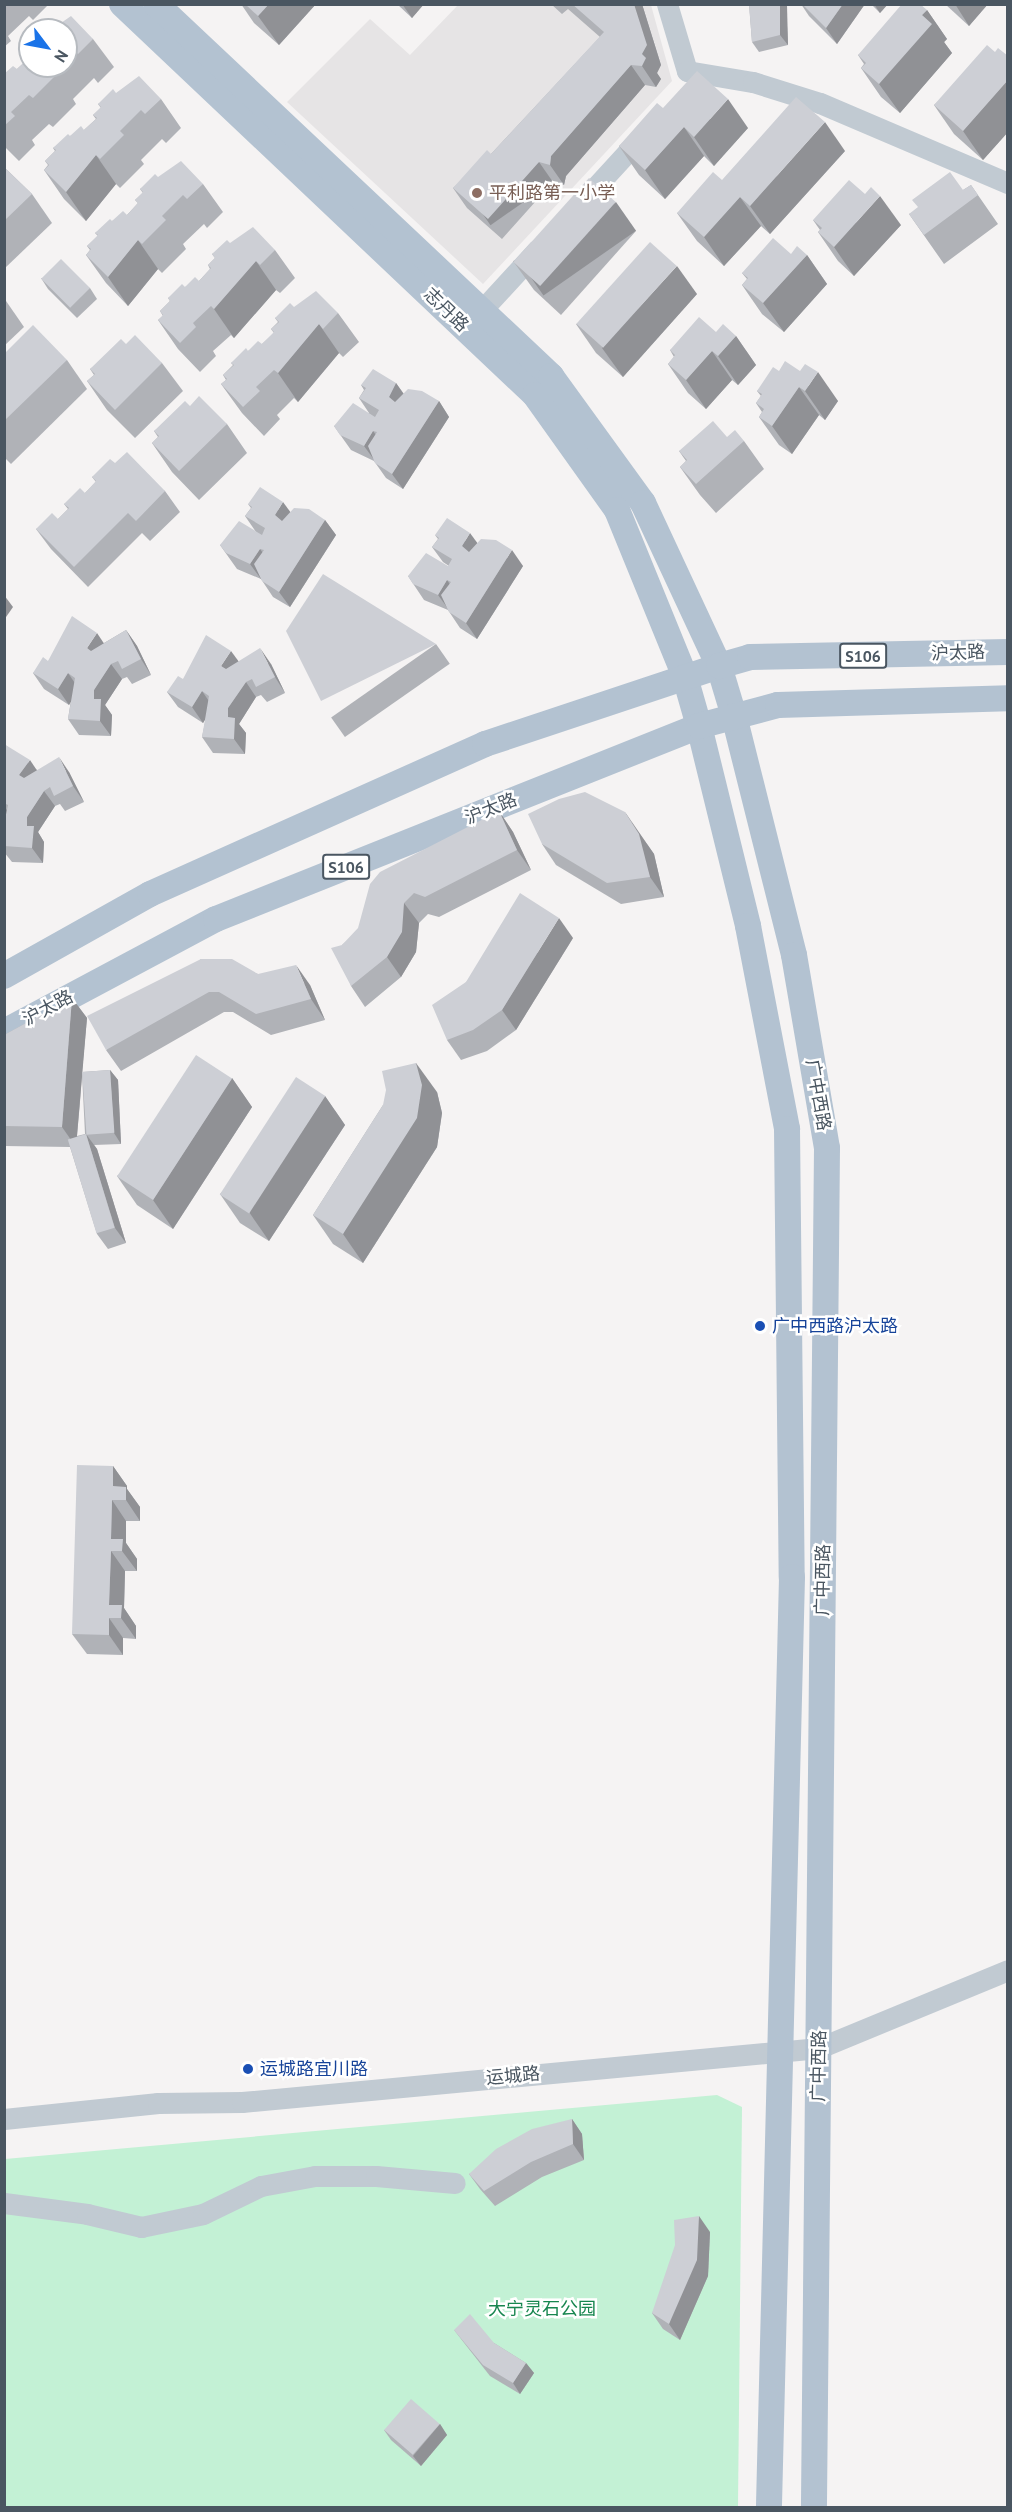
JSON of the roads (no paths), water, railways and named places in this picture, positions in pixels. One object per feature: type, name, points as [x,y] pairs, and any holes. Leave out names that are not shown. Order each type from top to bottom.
[{"type":"main road","name":"志丹路","points":[[122,4],[534,395],[617,510],[685,677]]},
{"type":"main road","name":"志丹路","points":[[156,4],[551,376],[643,503],[719,666]]},
{"type":"main road","name":"沪太路","points":[[4,976],[150,894],[485,744],[719,666],[750,657],[1008,652]]},
{"type":"main road","name":"广中西路","points":[[719,666],[734,716],[794,955],[827,1148],[814,2508]]},
{"type":"main road","name":"广中西路","points":[[685,677],[748,926],[787,1129],[792,1577],[769,2508]]},
{"type":"main road","name":"沪太路","points":[[4,1032],[216,918],[699,726],[778,705],[1008,698]]},
{"type":"street","points":[[667,4],[685,81],[753,82],[820,103],[1008,183]]},
{"type":"street","points":[[565,220],[660,117]]},
{"type":"street","points":[[481,311],[549,238]]},
{"type":"street","name":"运城路","points":[[4,2119],[158,2103],[242,2102],[819,2048],[1008,1970]]},
{"type":"street","points":[[4,2203],[87,2214],[141,2227],[203,2214],[261,2186],[315,2176],[455,2183]]},
{"type":"place","name":"平利路第一小学","points":[[477,193]]},
{"type":"place","name":"广中西路沪太路","points":[[760,1326]]},
{"type":"place","name":"运城路宜川路","points":[[248,2069]]},
{"type":"park label","name":"大宁灵石公园","points":[[542,2309]]}]
